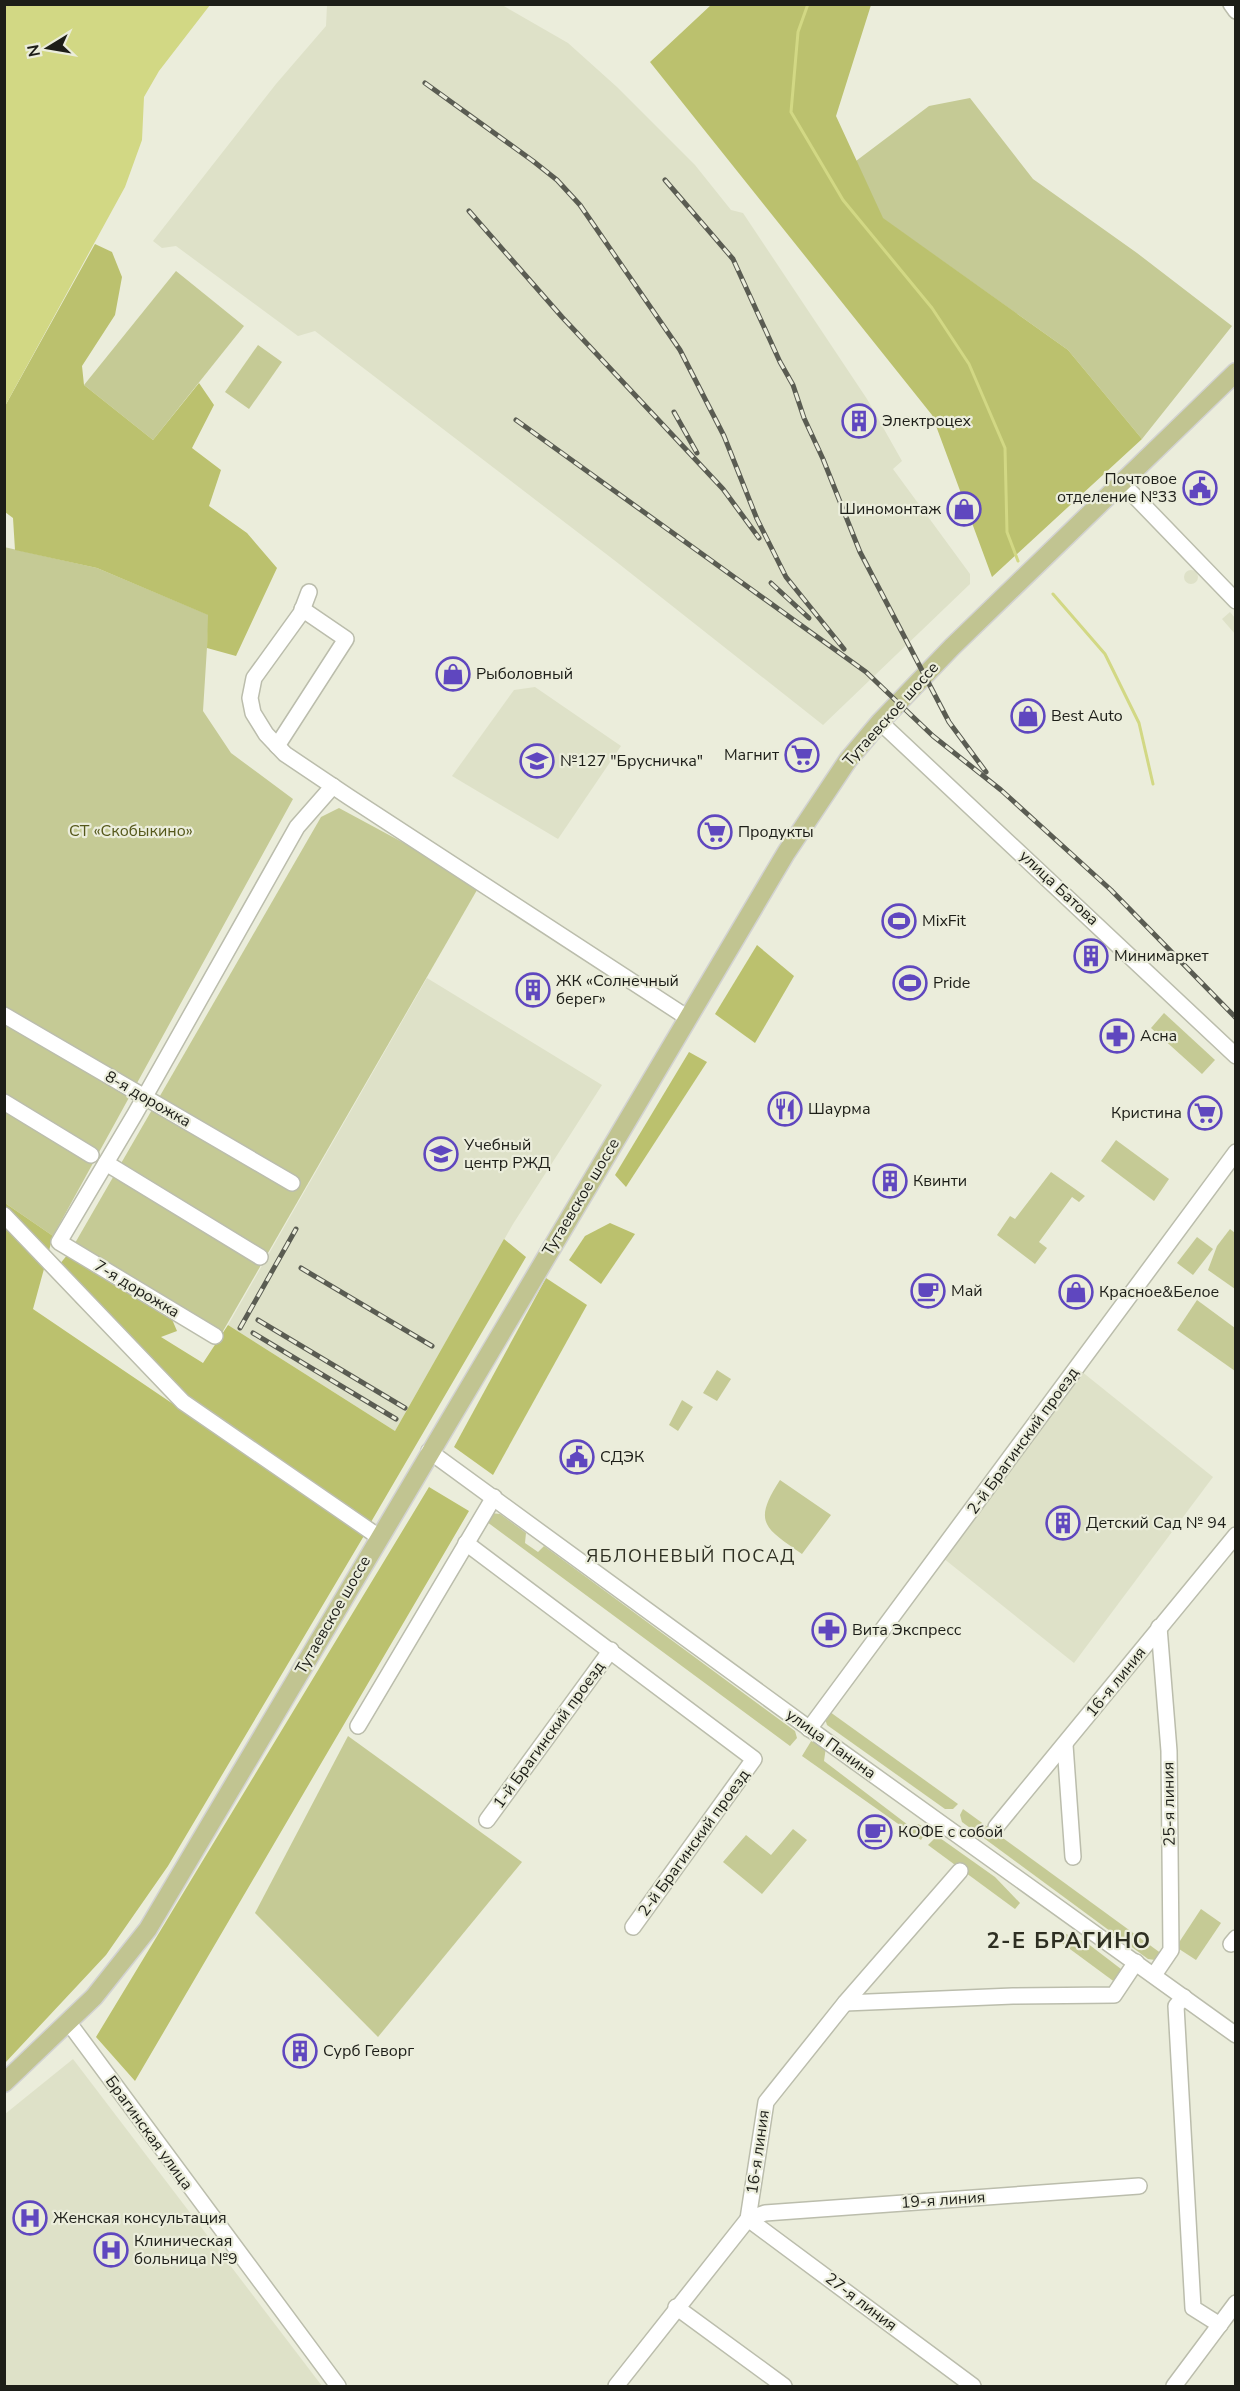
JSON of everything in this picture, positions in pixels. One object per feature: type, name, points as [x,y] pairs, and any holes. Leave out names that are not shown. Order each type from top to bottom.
[{"type":"main road","name":"Тутаевское шоссе","points":[[4,2083],[69,2024],[148,1929],[429,1451],[688,1018],[813,810],[848,760],[880,722],[1121,482],[1236,372]]},
{"type":"street","points":[[1230,4],[1236,11]]},
{"type":"street","points":[[1121,482],[1236,601]]},
{"type":"street","points":[[309,592],[303,609],[254,678],[250,698],[253,713],[277,746],[333,786],[688,1018]]},
{"type":"street","points":[[277,746],[345,639],[303,609]]},
{"type":"street","name":"улица Батова","points":[[880,722],[1034,863],[1236,1056]]},
{"type":"street","points":[[260,1257],[106,1163],[297,827],[333,786]]},
{"type":"street","name":"8-я дорожка","points":[[4,1016],[292,1183]]},
{"type":"street","points":[[4,1102],[91,1155]]},
{"type":"street","name":"2-й Брагинский проезд","points":[[809,1729],[1236,1152]]},
{"type":"street","name":"7-я дорожка","points":[[106,1163],[59,1242],[215,1336]]},
{"type":"street","points":[[4,1215],[183,1402],[379,1537]]},
{"type":"street","name":"улица Панина","points":[[429,1451],[809,1729],[1236,2035]]},
{"type":"street","points":[[358,1725],[494,1497]]},
{"type":"street","name":"16-я линия","points":[[996,1827],[1236,1535]]},
{"type":"street","points":[[466,1543],[611,1650]]},
{"type":"street","name":"25-я линия","points":[[1154,1975],[1171,1950],[1169,1751],[1159,1628]]},
{"type":"street","name":"2-й Брагинский проезд","points":[[611,1650],[754,1759],[633,1927]]},
{"type":"street","name":"1-й Брагинский проезд","points":[[487,1820],[611,1650]]},
{"type":"street","points":[[1065,1745],[1073,1857]]},
{"type":"street","name":"16-я линия","points":[[748,2218],[765,2102],[845,2003],[960,1871]]},
{"type":"street","points":[[845,2003],[1014,1996],[1114,1995],[1136,1962]]},
{"type":"street","points":[[1184,1996],[1176,2006],[1193,2307],[1220,2325]]},
{"type":"street","name":"Брагинская улица","points":[[69,2024],[338,2386]]},
{"type":"street","name":"19-я линия","points":[[748,2218],[765,2213],[1139,2186]]},
{"type":"street","points":[[616,2386],[748,2218]]},
{"type":"street","name":"27-я линия","points":[[748,2218],[973,2386]]},
{"type":"street","points":[[1174,2386],[1236,2303]]},
{"type":"street","points":[[676,2307],[784,2386]]},
{"type":"shaded area","points":[[5,4],[210,5],[159,71],[144,97],[142,140],[125,187],[5,406]]},
{"type":"shaded area","points":[[327,5],[502,5],[568,43],[617,87],[695,165],[731,210],[743,213],[867,399],[902,461],[893,469],[970,574],[970,584],[823,725],[614,560],[315,331],[298,336],[176,246],[162,248],[153,241],[276,84],[326,26]]},
{"type":"shaded area","points":[[711,5],[871,5],[836,116],[883,218],[1068,350],[1142,439],[992,577],[932,415],[650,62]]},
{"type":"shaded area","points":[[95,244],[112,252],[122,277],[115,315],[82,366],[84,385],[153,440],[199,383],[214,405],[192,448],[221,470],[209,506],[247,533],[277,568],[236,656],[207,648],[208,615],[97,568],[15,550],[13,518],[5,512],[5,406]]},
{"type":"shaded area","points":[[1191,570],[1196,572],[1198,577],[1196,582],[1191,584],[1186,582],[1184,577],[1186,572]]},
{"type":"shaded area","points":[[1230,612],[1235,618],[1235,634],[1222,619]]},
{"type":"shaded area","name":"№127 \"Брусничка\"","points":[[535,687],[621,746],[558,839],[452,776],[514,690]]},
{"type":"shaded area","points":[[757,945],[794,976],[755,1043],[715,1014]]},
{"type":"shaded area","name":"Учебный центр РЖД","points":[[427,978],[602,1085],[513,1224],[395,1431],[228,1325]]},
{"type":"shaded area","points":[[689,1052],[707,1062],[626,1187],[615,1175]]},
{"type":"shaded area","points":[[5,1203],[53,1236],[33,1309],[365,1534],[168,1866],[106,1955],[5,2063]]},
{"type":"shaded area","points":[[610,1223],[635,1234],[601,1284],[569,1260],[585,1236]]},
{"type":"shaded area","points":[[504,1239],[526,1257],[371,1522],[205,1410],[76,1303],[55,1270],[68,1254],[171,1317],[177,1331],[161,1337],[203,1363],[228,1325],[395,1431]]},
{"type":"shaded area","points":[[546,1278],[587,1305],[493,1475],[454,1447]]},
{"type":"shaded area","points":[[1081,1371],[1213,1477],[1074,1663],[943,1558]]},
{"type":"shaded area","points":[[432,1482],[429,1487],[469,1511],[135,2081],[96,2037]]},
{"type":"shaded area","name":"Клиническая больница №9","points":[[73,2059],[322,2386],[5,2386],[5,2114]]},
{"type":"green space","points":[[970,98],[1033,179],[1137,253],[1232,326],[1142,439],[1068,350],[882,218],[856,161],[929,106]]},
{"type":"green space","points":[[176,271],[244,326],[153,440],[84,385]]},
{"type":"green space","points":[[258,345],[282,362],[249,409],[225,392]]},
{"type":"green space","name":"СТ «Скобыкино»","points":[[4,547],[97,568],[209,615],[203,711],[231,753],[293,799],[53,1236],[5,1203]]},
{"type":"green space","points":[[339,808],[415,849],[477,890],[219,1338],[71,1250],[321,817]]},
{"type":"green space","points":[[1164,1013],[1215,1060],[1202,1074],[1151,1028]]},
{"type":"green space","points":[[1116,1140],[1169,1179],[1154,1201],[1101,1161]]},
{"type":"green space","points":[[1051,1172],[1085,1196],[1079,1202],[1072,1197],[1039,1242],[1047,1248],[1035,1264],[997,1235],[1010,1216],[1015,1219]]},
{"type":"green space","points":[[1230,1229],[1235,1233],[1235,1289],[1208,1270],[1217,1246]]},
{"type":"green space","points":[[1197,1237],[1213,1249],[1193,1275],[1177,1263]]},
{"type":"green space","points":[[1197,1300],[1235,1328],[1235,1371],[1177,1330]]},
{"type":"green space","points":[[717,1370],[731,1379],[717,1401],[703,1393]]},
{"type":"green space","points":[[682,1400],[693,1407],[678,1431],[669,1425]]},
{"type":"green space","points":[[780,1480],[831,1515],[802,1554],[779,1538],[767,1523],[766,1506]]},
{"type":"green space","points":[[491,1513],[500,1514],[526,1533],[525,1543],[538,1552],[544,1546],[795,1731],[797,1738],[790,1746],[483,1519]]},
{"type":"green space","points":[[830,1712],[958,1804],[953,1809],[945,1809],[827,1725],[825,1719]]},
{"type":"green space","points":[[348,1736],[522,1862],[378,2037],[255,1913]]},
{"type":"green space","points":[[813,1738],[826,1747],[824,1761],[912,1828],[918,1824],[928,1829],[921,1840],[802,1756]]},
{"type":"green space","points":[[963,1809],[1162,1954],[1155,1960],[1148,1959],[962,1822],[960,1815]]},
{"type":"green space","points":[[793,1829],[807,1840],[762,1894],[723,1862],[746,1835],[771,1855]]},
{"type":"green space","points":[[935,1838],[940,1838],[995,1877],[1020,1903],[1015,1909],[928,1845]]},
{"type":"green space","points":[[1201,1909],[1221,1923],[1196,1960],[1176,1947]]},
{"type":"green space","points":[[1059,1931],[1087,1943],[1121,1969],[1122,1974],[1116,1983],[1055,1938]]},
{"type":"waterway","points":[[808,4],[798,32],[791,112],[843,200],[932,308],[969,364],[1005,448],[1007,532],[1018,561]]},
{"type":"waterway","points":[[1053,594],[1105,654],[1139,723],[1153,784]]},
{"type":"railway","points":[[425,83],[533,161],[557,180],[580,205],[680,350],[724,436],[757,519],[786,577],[844,649]]},
{"type":"railway","points":[[665,180],[733,259],[780,362],[793,385],[804,418],[860,552],[949,722],[986,772]]},
{"type":"railway","points":[[469,211],[562,317],[723,489],[759,538]]},
{"type":"railway","points":[[674,412],[697,453]]},
{"type":"railway","points":[[516,420],[866,672],[933,736],[1001,790],[1111,890],[1236,1018]]},
{"type":"railway","points":[[771,583],[809,618]]},
{"type":"railway","points":[[240,1328],[296,1229]]},
{"type":"railway","points":[[301,1268],[432,1346]]},
{"type":"railway","points":[[258,1320],[405,1408]]},
{"type":"railway","points":[[253,1333],[396,1419]]},
{"type":"place","name":"Электроцех","points":[[859,421]]},
{"type":"place","name":"Почтовое отделение №33","points":[[1200,488]]},
{"type":"place","name":"Шиномонтаж","points":[[964,509]]},
{"type":"place","name":"Рыболовный","points":[[453,674]]},
{"type":"place","name":"Best Auto","points":[[1028,716]]},
{"type":"place","name":"Магнит","points":[[802,755]]},
{"type":"place","name":"№127 \"Брусничка\"","points":[[537,761]]},
{"type":"place","name":"Продукты","points":[[715,832]]},
{"type":"place","name":"MixFit","points":[[899,921]]},
{"type":"place","name":"Минимаркет","points":[[1091,956]]},
{"type":"place","name":"Pride","points":[[910,983]]},
{"type":"place","name":"ЖК «Солнечный берег»","points":[[533,990]]},
{"type":"place","name":"Асна","points":[[1117,1036]]},
{"type":"place","name":"Шаурма","points":[[785,1109]]},
{"type":"place","name":"Кристина","points":[[1205,1113]]},
{"type":"place","name":"Учебный центр РЖД","points":[[441,1154]]},
{"type":"place","name":"Квинти","points":[[890,1181]]},
{"type":"place","name":"Май","points":[[928,1291]]},
{"type":"place","name":"Красное&Белое","points":[[1076,1292]]},
{"type":"place","name":"СДЭК","points":[[577,1457]]},
{"type":"place","name":"Детский Сад № 94","points":[[1063,1523]]},
{"type":"place","name":"Вита Экспресс","points":[[829,1630]]},
{"type":"place","name":"КОФЕ с собой","points":[[875,1832]]},
{"type":"place","name":"Сурб Геворг","points":[[300,2051]]},
{"type":"place","name":"Женская консультация","points":[[30,2218]]},
{"type":"place","name":"Клиническая больница №9","points":[[111,2250]]},
{"type":"district","name":"ЯБЛОНЕВЫЙ ПОСАД","points":[[691,1556]]},
{"type":"district","name":"2-Е БРАГИНО","points":[[1069,1941]]}]
